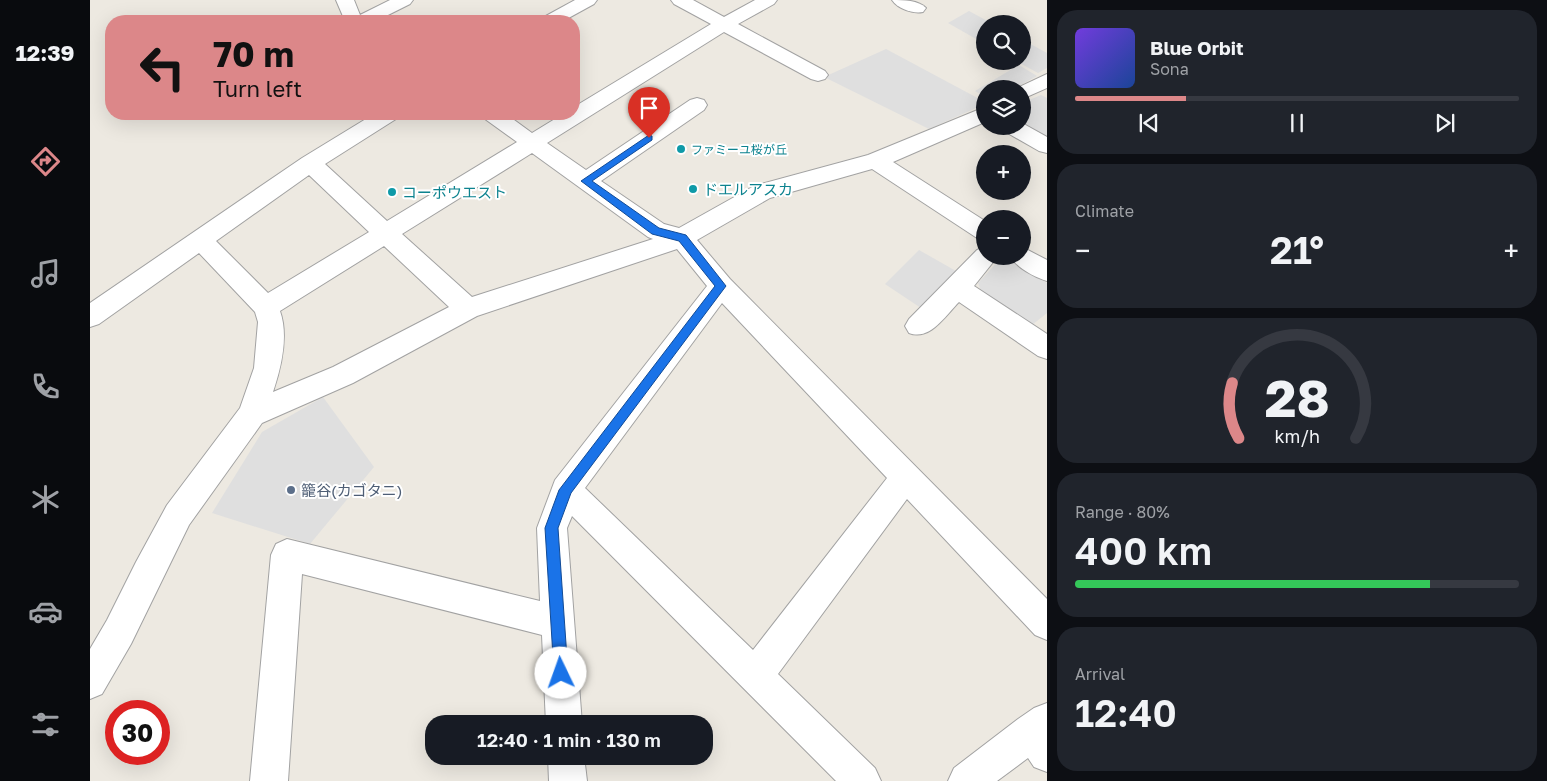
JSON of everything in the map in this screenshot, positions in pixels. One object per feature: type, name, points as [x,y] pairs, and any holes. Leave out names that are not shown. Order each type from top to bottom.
[{"type":"street","points":[[344,0],[351,15]]},
{"type":"street","points":[[374,15],[404,0]]},
{"type":"street","points":[[561,15],[588,0]]},
{"type":"street","points":[[680,0],[818,74]]},
{"type":"street","points":[[580,114],[724,24],[768,0]]},
{"type":"street","points":[[900,0],[917,8]]},
{"type":"street","points":[[1031,89],[1047,80]]},
{"type":"street","points":[[585,181],[697,105]]},
{"type":"street","points":[[252,414],[343,375],[468,309],[682,238],[762,192],[875,161],[976,118]]},
{"type":"street","points":[[90,317],[310,163],[379,120]]},
{"type":"street","points":[[500,120],[656,231],[682,238],[721,286],[1047,623]]},
{"type":"street","points":[[266,307],[570,120]]},
{"type":"street","points":[[1027,135],[1047,146]]},
{"type":"street","points":[[875,161],[976,226]]},
{"type":"street","points":[[310,163],[468,309]]},
{"type":"street","points":[[90,682],[119,632],[147,573],[178,515],[252,414],[267,368],[271,322],[266,307],[200,239]]},
{"type":"street","points":[[1031,262],[1047,272]]},
{"type":"street","points":[[918,326],[978,265]]},
{"type":"street","points":[[563,715],[552,528],[566,490],[721,286]]},
{"type":"street","points":[[957,288],[1047,348]]},
{"type":"street","points":[[755,676],[906,476]]},
{"type":"street","points":[[566,490],[862,781]]},
{"type":"street","points":[[270,781],[286,555],[558,622]]},
{"type":"street","points":[[967,781],[1042,736]]},
{"type":"street","points":[[567,765],[568,781]]},
{"type":"shaded area","points":[[969,11],[976,15],[976,39],[948,23]]},
{"type":"shaded area","points":[[1031,44],[1047,53],[1047,68],[1038,73],[1031,69]]},
{"type":"shaded area","points":[[886,49],[976,97],[976,108],[929,129],[824,77]]},
{"type":"shaded area","points":[[1011,70],[1027,70],[1037,76],[1030,80],[994,80]]},
{"type":"shaded area","points":[[1041,95],[1047,98],[1047,137],[1031,128],[1031,99]]},
{"type":"shaded area","points":[[919,250],[956,271],[921,308],[885,284]]},
{"type":"shaded area","points":[[995,265],[1020,265],[1047,283],[1047,313],[1032,325],[981,291],[978,283]]},
{"type":"shaded area","name":"籠谷(カゴタニ)","points":[[323,397],[374,467],[310,544],[212,513],[262,432]]},
{"type":"place","name":"ファミーユ桜が丘","points":[[681,149]]},
{"type":"place","name":"ドエルアスカ","points":[[693,189]]},
{"type":"place","name":"コーポウエスト","points":[[392,192]]},
{"type":"place","name":"籠谷(カゴタニ)","points":[[291,490]]},
{"type":"route","points":[[561,673],[552,528],[566,490],[721,286],[682,238],[656,231],[585,181],[649,138]]}]
